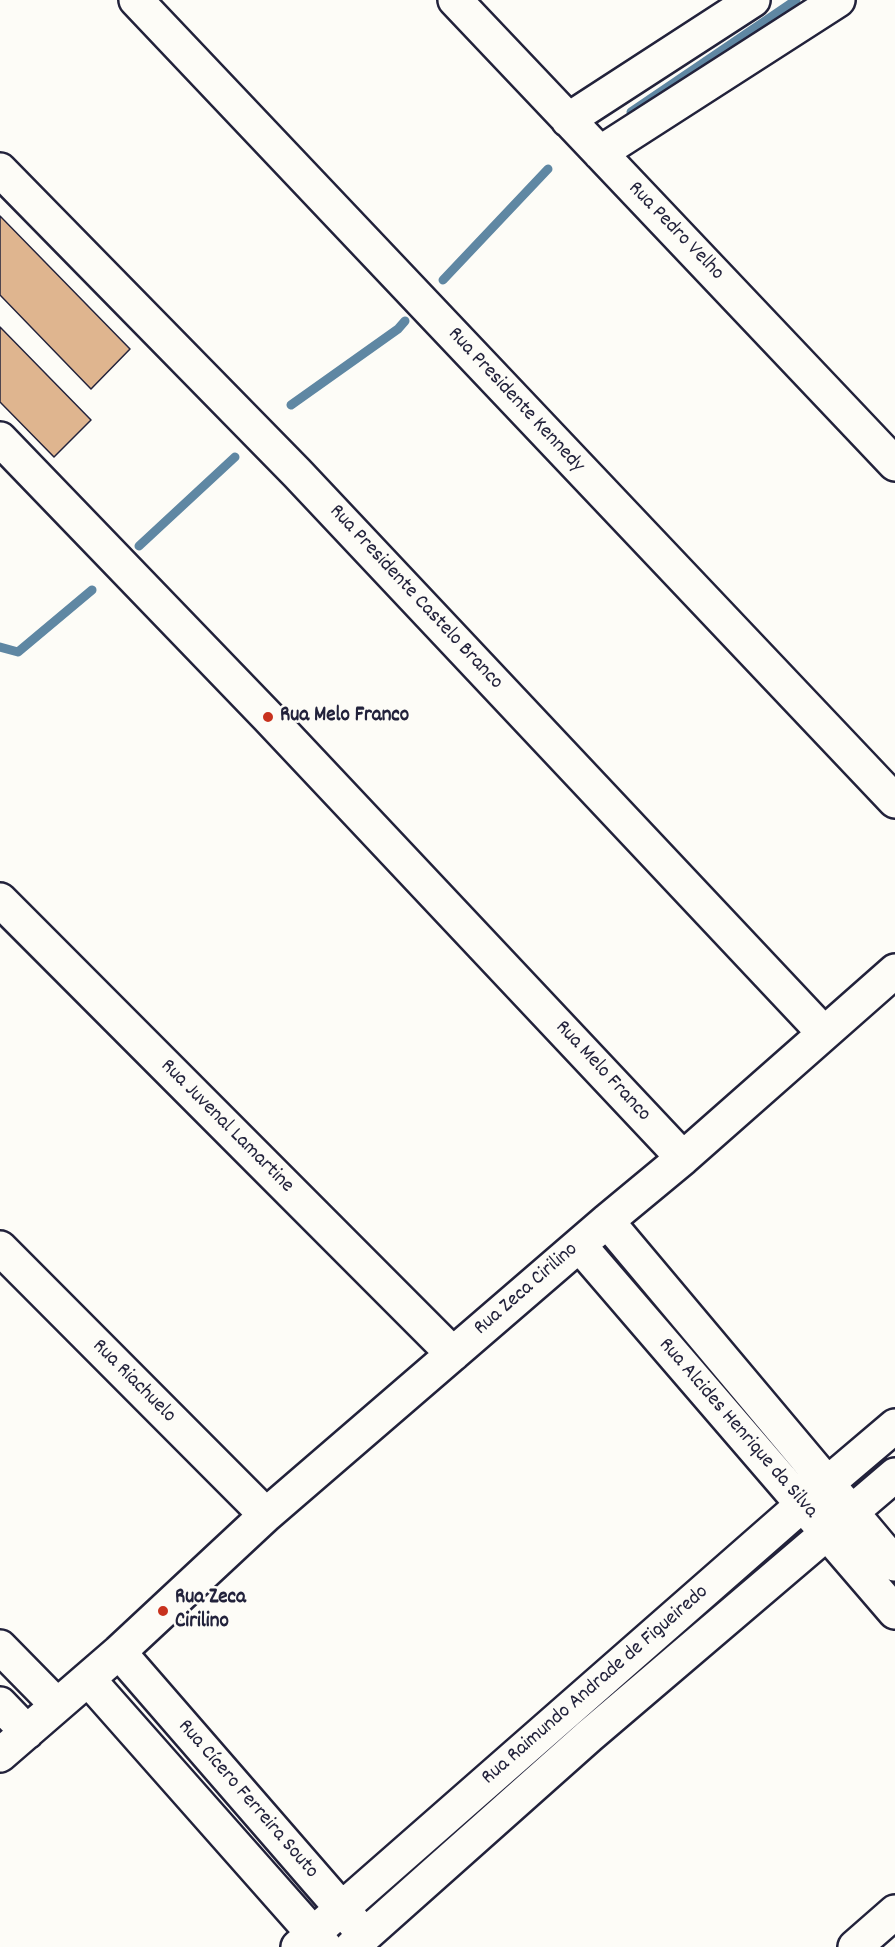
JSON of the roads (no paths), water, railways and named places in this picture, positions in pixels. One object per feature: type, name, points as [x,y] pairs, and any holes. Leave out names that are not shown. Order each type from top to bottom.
[{"type":"street","name":"Rua Presidente Kennedy","points":[[136,0],[895,801]]},
{"type":"street","name":"Rua Pedro Velho","points":[[455,0],[895,464]]},
{"type":"street","points":[[568,120],[753,0]]},
{"type":"street","points":[[600,153],[838,0]]},
{"type":"street","name":"Rua Presidente Castelo Branco","points":[[0,170],[305,481],[824,1033]]},
{"type":"street","name":"Rua Melo Franco","points":[[0,439],[276,726],[683,1158]]},
{"type":"street","name":"Rua Juvenal Lamartine","points":[[0,900],[453,1354]]},
{"type":"street","name":"Rua Zeca Cirilino","points":[[0,1755],[119,1652],[266,1515],[683,1158],[895,971]]},
{"type":"street","name":"Rua Alcides Henrique da Silva","points":[[607,1221],[827,1483],[839,1523],[895,1612]]},
{"type":"street","name":"Rua Alcides Henrique da Silva","points":[[580,1246],[802,1505],[839,1523],[895,1564]]},
{"type":"street","name":"Rua Riachuelo","points":[[0,1248],[266,1515]]},
{"type":"street","name":"Rua Raimundo Andrade de Figueiredo","points":[[312,1943],[341,1908],[895,1426]]},
{"type":"street","name":"Rua Raimundo Andrade de Figueiredo","points":[[364,1943],[590,1736],[895,1475]]},
{"type":"street","points":[[0,1647],[57,1705]]},
{"type":"street","name":"Rua Cícero Ferreira Souto","points":[[119,1652],[341,1908],[364,1943]]},
{"type":"street","name":"Rua Cícero Ferreira Souto","points":[[88,1679],[312,1943]]},
{"type":"street","points":[[0,1704],[27,1732]]},
{"type":"street","points":[[855,1947],[895,1912]]},
{"type":"waterway","points":[[631,112],[796,0]]},
{"type":"waterway","points":[[443,280],[548,169]]},
{"type":"waterway","points":[[291,405],[398,329],[405,321]]},
{"type":"waterway","points":[[139,546],[235,457]]},
{"type":"waterway","points":[[0,647],[18,652],[92,590]]},
{"type":"place","name":"Rua Melo Franco","points":[[268,717]]},
{"type":"place","name":"Rua Zeca Cirilino","points":[[163,1611]]}]
